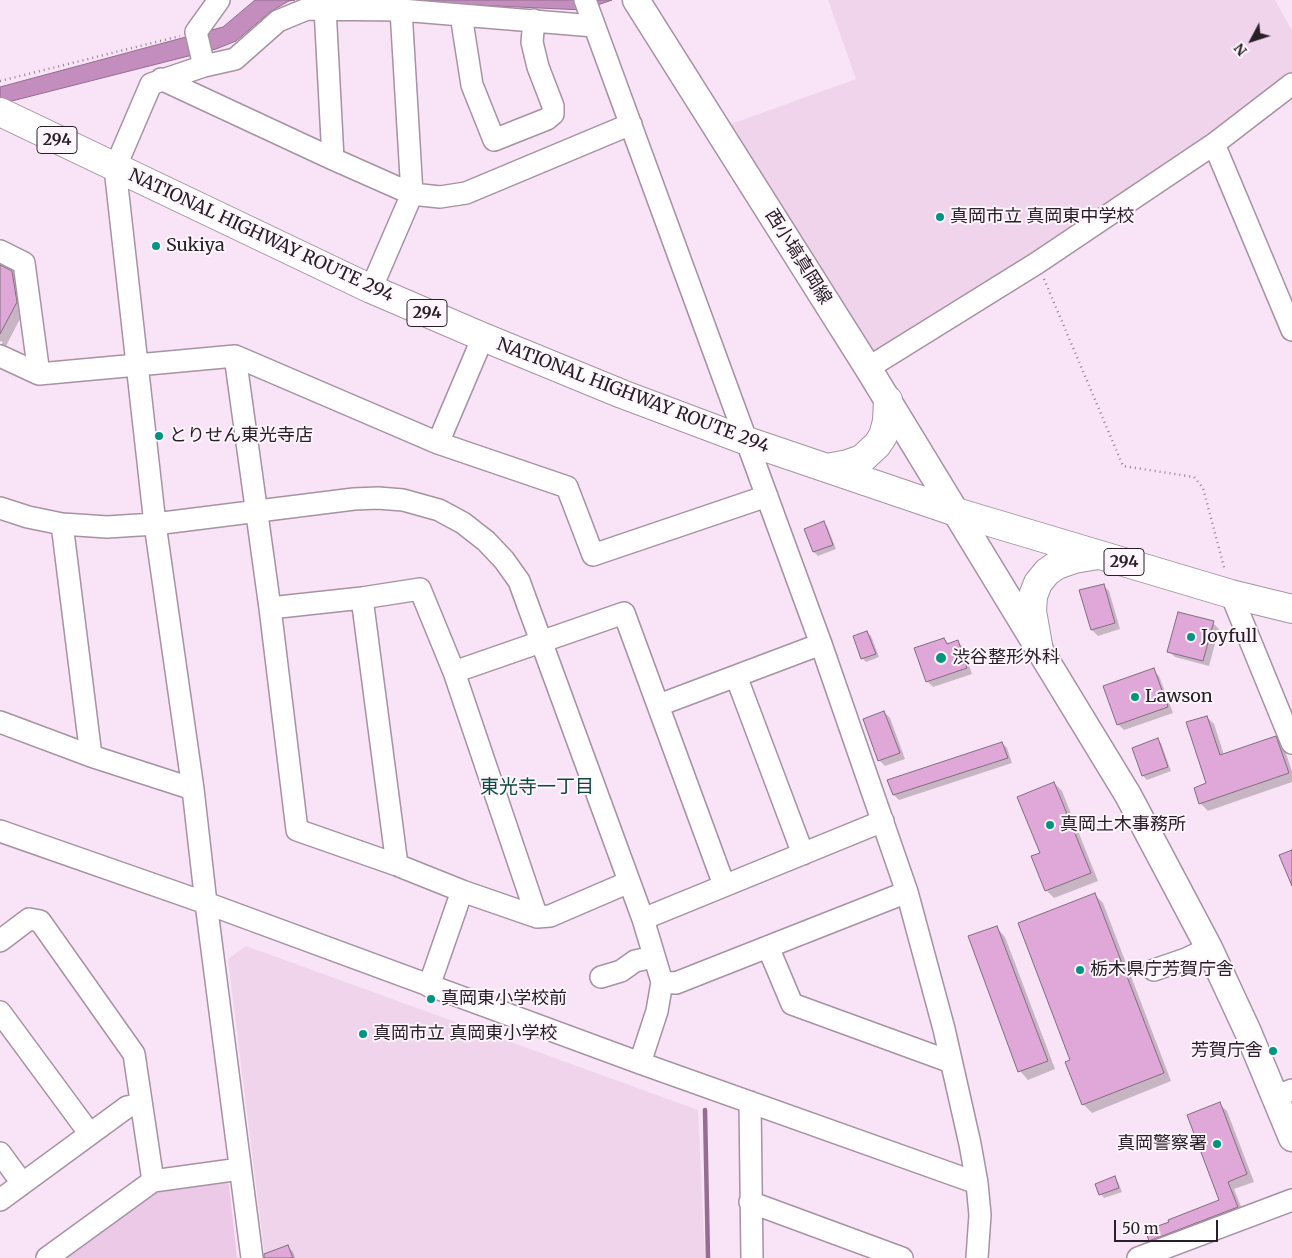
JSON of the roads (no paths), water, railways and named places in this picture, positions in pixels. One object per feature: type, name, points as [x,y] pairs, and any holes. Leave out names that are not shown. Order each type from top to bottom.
[{"type":"highway","name":"NATIONAL HIGHWAY ROUTE 294","points":[[0,112],[371,289],[622,394],[747,441],[956,512],[1231,594],[1292,609]]},
{"type":"highway","points":[[826,468],[862,459],[877,445],[887,421],[888,400]]},
{"type":"highway","points":[[1038,645],[1032,611],[1033,596],[1038,583],[1046,572],[1057,565],[1099,554]]},
{"type":"main road","name":"西小塙真岡線","points":[[637,2],[888,400],[1128,795],[1210,948],[1248,1032],[1284,1093],[1292,1138]]},
{"type":"street","points":[[204,66],[196,32],[219,0]]},
{"type":"street","points":[[585,0],[821,644],[884,821],[907,892],[924,953],[970,1144],[980,1215],[977,1258]]},
{"type":"street","points":[[326,8],[333,159]]},
{"type":"street","points":[[252,1258],[193,789],[155,524],[115,168],[151,84],[204,66],[235,59],[278,21],[307,9],[401,10],[594,26]]},
{"type":"street","points":[[371,289],[412,194],[401,10]]},
{"type":"street","points":[[461,15],[472,85],[494,140],[547,119],[553,114],[553,106],[538,67],[532,42],[534,20]]},
{"type":"street","points":[[162,79],[412,194],[440,197],[466,193],[631,124]]},
{"type":"street","points":[[868,368],[1037,263],[1214,144],[1292,84]]},
{"type":"street","points":[[1214,144],[1292,330]]},
{"type":"street","points":[[0,251],[24,263],[39,374]]},
{"type":"street","points":[[438,443],[482,337]]},
{"type":"street","points":[[0,356],[39,374],[235,356],[438,443],[567,487],[593,554],[767,496]]},
{"type":"street","points":[[235,356],[270,608],[297,830],[462,892],[537,917],[550,916],[629,882]]},
{"type":"street","points":[[0,508],[28,517],[62,524],[107,527],[155,524],[354,498],[378,498],[403,500],[439,510],[463,523],[486,541],[504,560],[519,581],[643,919],[662,982],[657,1011],[640,1063]]},
{"type":"street","points":[[62,524],[91,756]]},
{"type":"street","points":[[270,608],[362,598],[420,589],[454,672],[537,917]]},
{"type":"street","points":[[1231,594],[1292,743]]},
{"type":"street","points":[[362,598],[397,866]]},
{"type":"street","points":[[454,672],[624,613],[724,885]]},
{"type":"street","points":[[659,705],[821,644]]},
{"type":"street","points":[[736,676],[803,854]]},
{"type":"street","points":[[0,722],[91,756],[193,789]]},
{"type":"street","points":[[643,919],[884,821]]},
{"type":"street","points":[[0,831],[206,903],[640,1063],[977,1183]]},
{"type":"street","points":[[429,986],[462,892]]},
{"type":"street","points":[[662,982],[676,983],[907,892]]},
{"type":"street","points":[[0,941],[29,919],[40,921],[134,1054],[153,1181]]},
{"type":"street","points":[[768,947],[792,1004],[951,1062]]},
{"type":"street","points":[[1154,970],[1210,948]]},
{"type":"street","points":[[600,977],[621,971],[635,961],[654,957]]},
{"type":"street","points":[[0,1012],[90,1134]]},
{"type":"street","points":[[750,1102],[752,1258]]},
{"type":"street","points":[[0,1200],[128,1107],[140,1104]]},
{"type":"street","points":[[0,1153],[22,1183]]},
{"type":"street","points":[[46,1258],[153,1181],[240,1170]]},
{"type":"street","points":[[1138,1258],[1292,1200]]},
{"type":"street","points":[[750,1202],[902,1258]]},
{"type":"waterway","points":[[705,1110],[708,1258]]},
{"type":"place","name":"真岡市立 真岡東中学校","points":[[940,217]]},
{"type":"place","name":"Sukiya","points":[[156,246]]},
{"type":"place","name":"とりせん東光寺店","points":[[159,436]]},
{"type":"place","name":"Joyfull","points":[[1191,637]]},
{"type":"place","name":"渋谷整形外科","points":[[941,658]]},
{"type":"place","name":"Lawson","points":[[1135,697]]},
{"type":"place","name":"真岡土木事務所","points":[[1050,825]]},
{"type":"place","name":"栃木県庁芳賀庁舎","points":[[1080,970]]},
{"type":"place","name":"真岡東小学校前","points":[[431,999]]},
{"type":"place","name":"真岡市立 真岡東小学校","points":[[363,1034]]},
{"type":"place","name":"芳賀庁舎","points":[[1273,1051]]},
{"type":"place","name":"真岡警察署","points":[[1217,1144]]},
{"type":"district","name":"東光寺一丁目","points":[[537,788]]}]
